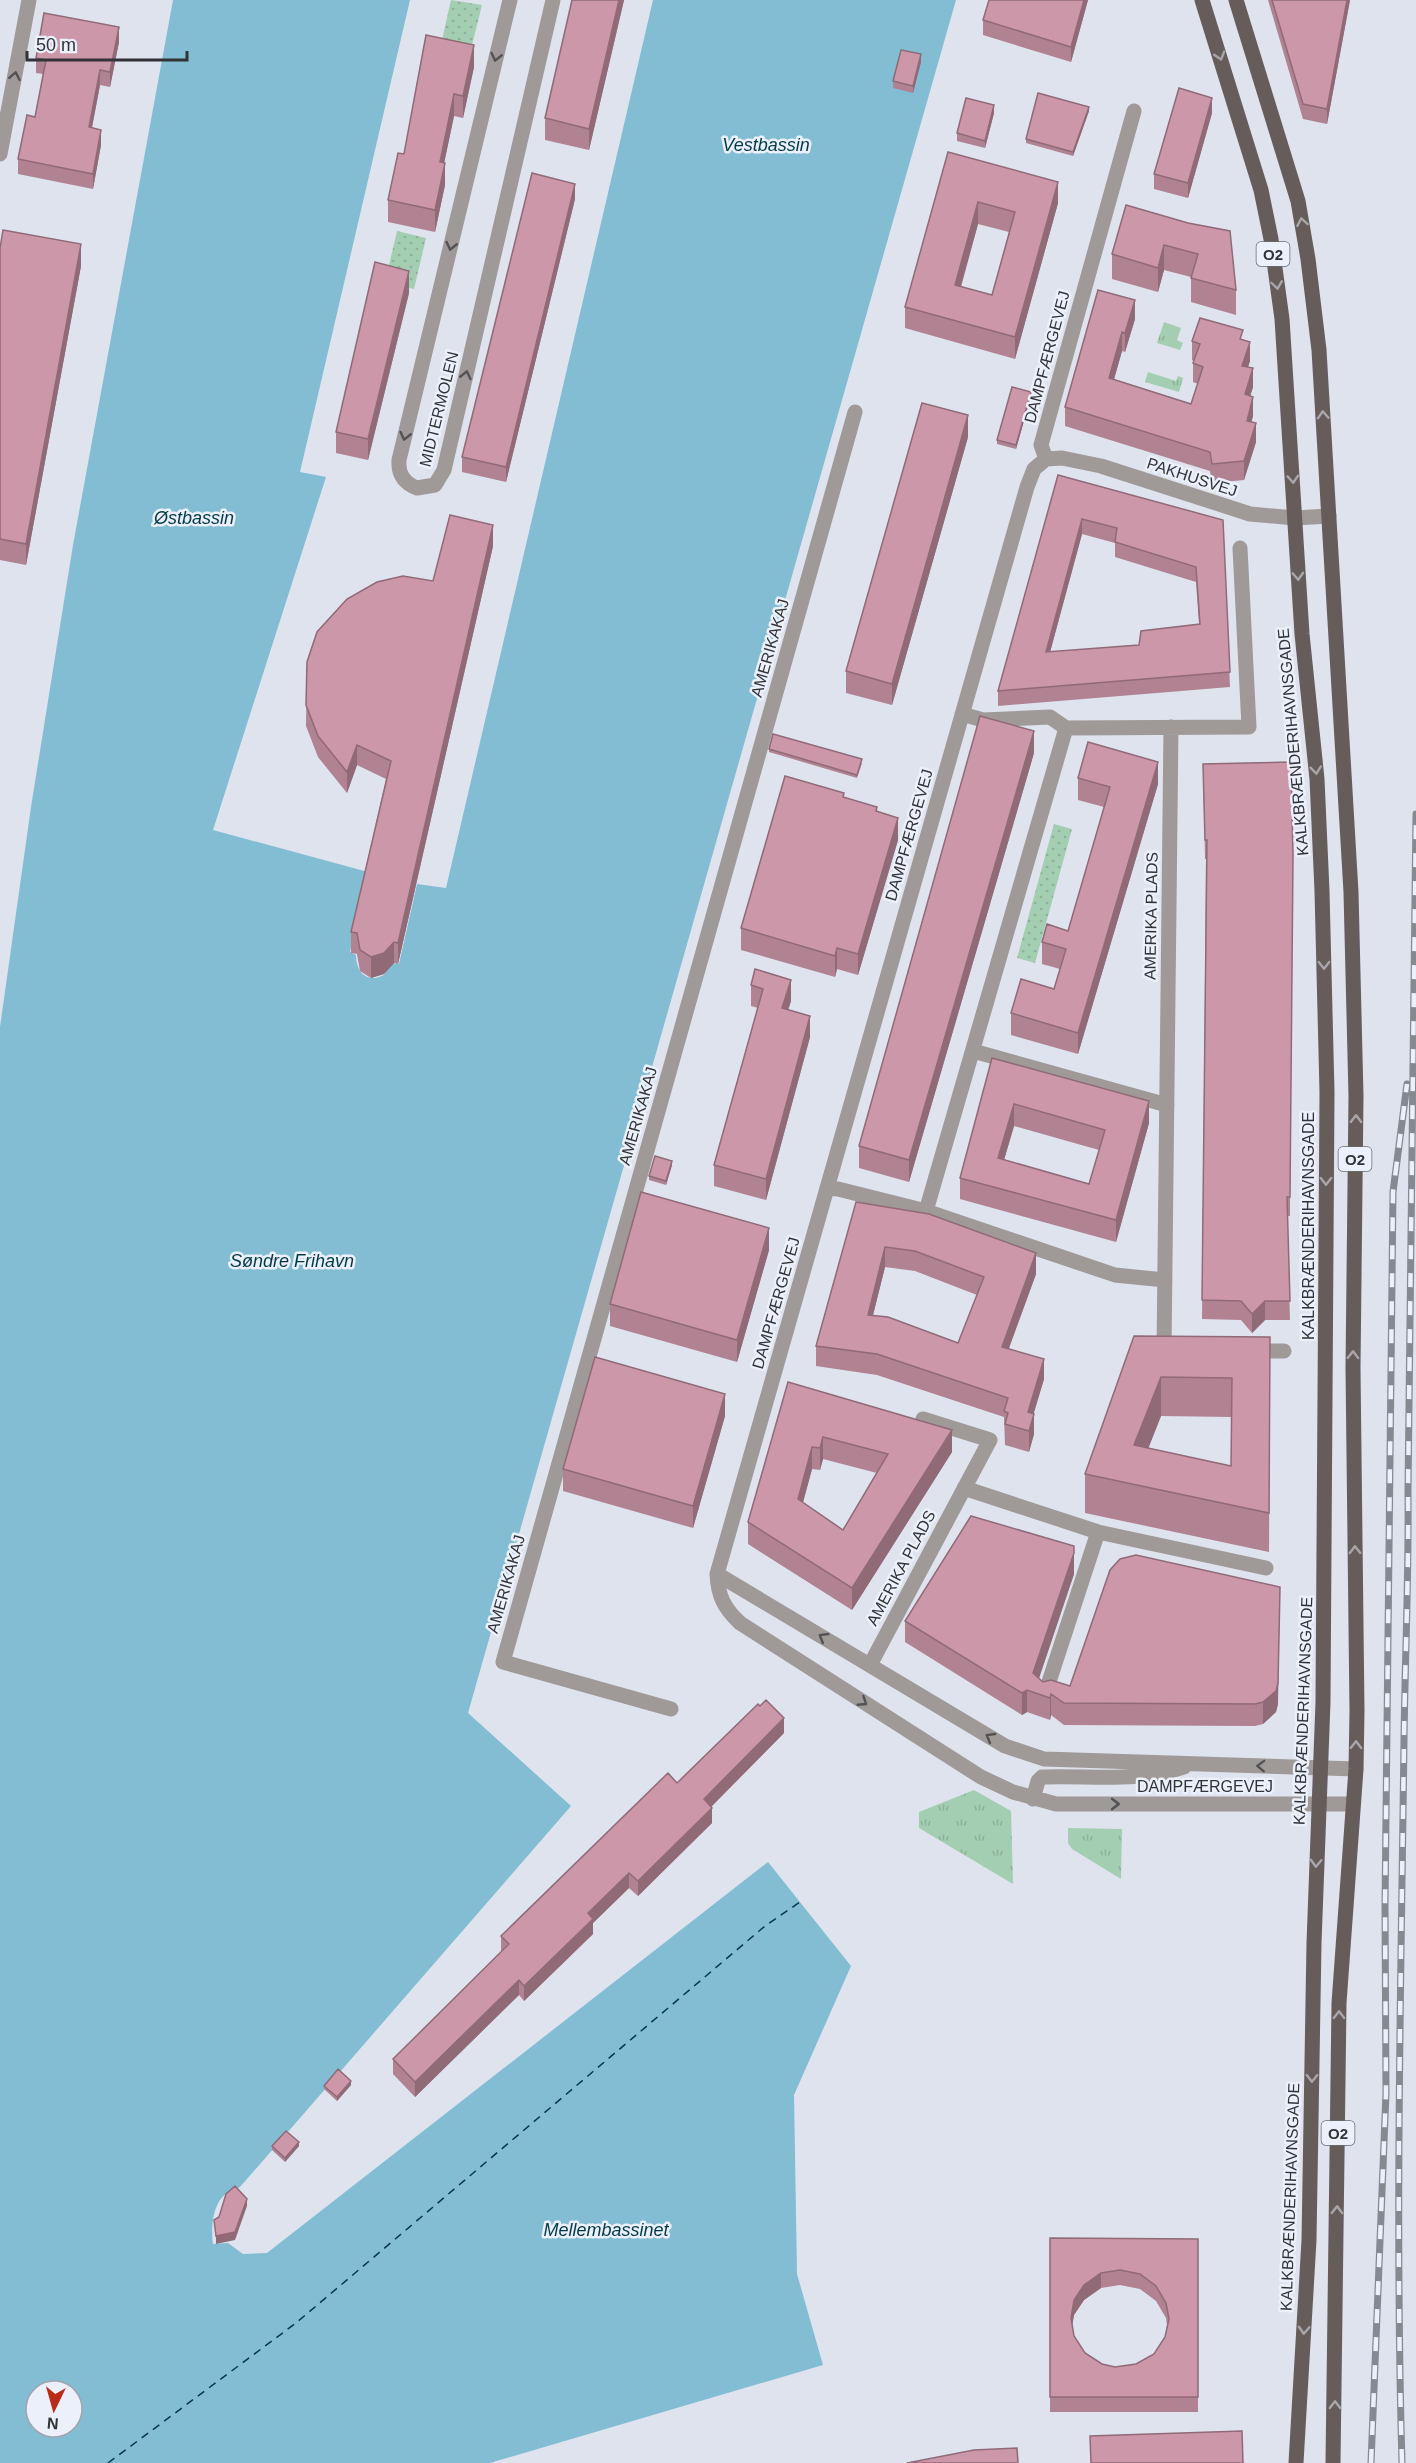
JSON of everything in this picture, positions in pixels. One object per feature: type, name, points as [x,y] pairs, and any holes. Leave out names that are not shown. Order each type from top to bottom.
[{"type":"main road","name":"KALKBRÆNDERIHAVNSGADE","points":[[1202,0],[1261,190],[1271,239],[1282,318],[1302,634],[1317,779],[1327,1092],[1323,1702],[1318,1804],[1309,2240],[1296,2463]]},
{"type":"main road","name":"O2","points":[[1236,0],[1300,213],[1319,350],[1351,881],[1355,1072],[1353,1380],[1356,1769],[1339,2003],[1333,2463]]},
{"type":"street","points":[[0,154],[29,0]]},
{"type":"street","name":"MIDTERMOLEN","points":[[510,0],[399,460],[402,477],[417,488],[435,484],[444,470],[553,0]]},
{"type":"street","name":"DAMPFÆRGEVEJ","points":[[1134,111],[1041,445],[1046,459],[1034,469],[1027,487],[717,1574],[718,1593],[727,1610],[740,1623],[981,1777],[1033,1799],[1056,1804],[1353,1804]]},
{"type":"street","name":"AMERIKAKAJ","points":[[671,1709],[502,1662],[855,412]]},
{"type":"street","name":"PAKHUSVEJ","points":[[1046,459],[1062,458],[1101,466],[1250,514],[1295,518],[1329,516]]},
{"type":"street","points":[[962,714],[983,720],[1050,717],[1066,728],[1248,727],[1240,548]]},
{"type":"street","name":"AMERIKA PLADS","points":[[1171,727],[1164,1351],[1188,1351]]},
{"type":"street","points":[[926,1211],[1066,728]]},
{"type":"street","points":[[972,1051],[1167,1105]]},
{"type":"street","points":[[827,1188],[926,1211],[1115,1275],[1165,1280]]},
{"type":"street","points":[[1236,1351],[1284,1351]]},
{"type":"street","name":"AMERIKA PLADS","points":[[870,1665],[990,1440],[923,1419]]},
{"type":"street","points":[[964,1488],[1098,1532],[1266,1568]]},
{"type":"street","points":[[1045,1694],[1098,1532]]},
{"type":"street","name":"DAMPFÆRGEVEJ","points":[[717,1574],[1005,1746],[1044,1759],[1356,1769]]},
{"type":"street","points":[[1056,1804],[1061,1760]]},
{"type":"street","name":"DAMPFÆRGEVEJ","points":[[1033,1799],[1038,1781],[1042,1777],[1161,1775],[1193,1764]]},
{"type":"green space","points":[[451,0],[482,5],[469,57],[440,49]]},
{"type":"green space","points":[[397,231],[426,238],[414,289],[385,283]]},
{"type":"green space","points":[[1164,322],[1181,328],[1177,340],[1183,343],[1180,350],[1157,343]]},
{"type":"green space","points":[[1148,372],[1176,381],[1178,376],[1183,378],[1179,392],[1145,382]]},
{"type":"green space","points":[[1054,824],[1072,829],[1035,963],[1017,958]]},
{"type":"green space","points":[[974,1790],[1011,1811],[1013,1884],[919,1828],[919,1812]]},
{"type":"green space","points":[[1068,1828],[1122,1829],[1121,1879],[1072,1849],[1068,1843]]},
{"type":"water","points":[[173,0],[410,0],[300,472],[326,477],[213,830],[368,872],[350,952],[356,955],[360,971],[372,978],[384,975],[391,963],[399,964],[417,884],[446,888],[653,0],[956,0],[468,1713],[571,1806],[240,2187],[222,2197],[215,2210],[212,2231],[213,2244],[228,2243],[243,2254],[267,2253],[768,1862],[851,1966],[794,2095],[797,2274],[823,2365],[490,2463],[0,2463],[0,1027],[31,807],[73,545]]},
{"type":"building","points":[[572,0],[619,0],[589,129],[545,118]]},
{"type":"building","points":[[989,0],[1084,0],[1071,47],[983,20]]},
{"type":"building","points":[[1272,0],[1347,0],[1327,109],[1303,104]]},
{"type":"building","points":[[44,13],[119,27],[110,72],[100,70],[89,127],[101,130],[93,174],[18,159],[27,115],[35,117],[46,60],[36,58]]},
{"type":"building","points":[[426,35],[474,45],[463,96],[454,94],[440,162],[445,163],[435,210],[388,200],[398,153],[404,154]]},
{"type":"building","points":[[901,50],[921,54],[913,86],[893,81]]},
{"type":"building","points":[[1179,88],[1212,98],[1188,183],[1154,174]]},
{"type":"building","points":[[1038,93],[1089,107],[1073,152],[1026,139]]},
{"type":"building","points":[[966,98],[994,105],[985,141],[957,133]]},
{"type":"building","points":[[948,152],[1058,182],[1015,337],[905,307]],"holes":[[[978,202],[1015,212],[992,295],[955,285]]]},
{"type":"building","points":[[532,173],[575,184],[506,467],[462,457]]},
{"type":"building","points":[[1126,205],[1188,223],[1230,231],[1236,290],[1191,278],[1198,254],[1164,245],[1158,268],[1112,254]]},
{"type":"building","points":[[3,230],[81,244],[26,544],[0,539],[0,248]]},
{"type":"building","points":[[375,262],[409,271],[368,439],[336,432]]},
{"type":"building","points":[[1098,290],[1135,300],[1125,333],[1122,332],[1109,378],[1191,404],[1203,367],[1193,363],[1200,344],[1192,341],[1200,318],[1243,330],[1240,339],[1250,342],[1242,366],[1253,368],[1245,394],[1253,397],[1247,421],[1256,423],[1244,461],[1212,464],[1210,452],[1065,407]]},
{"type":"building","points":[[1012,387],[1031,392],[1016,445],[997,440]]},
{"type":"building","points":[[922,403],[968,415],[892,684],[846,671]]},
{"type":"building","points":[[1058,475],[1223,520],[1230,672],[998,691]],"holes":[[[1082,519],[1117,528],[1115,542],[1196,567],[1200,624],[1141,631],[1139,645],[1046,652]]]},
{"type":"building","points":[[450,515],[493,525],[398,943],[394,942],[384,953],[371,957],[360,950],[357,933],[351,932],[391,761],[357,745],[347,772],[318,736],[306,705],[307,662],[317,632],[347,599],[377,582],[403,576],[433,581]]},
{"type":"building","points":[[980,716],[1034,731],[909,1160],[859,1146]]},
{"type":"building","points":[[773,734],[862,759],[857,775],[769,749]]},
{"type":"building","points":[[1088,742],[1158,762],[1078,1033],[1011,1013],[1021,979],[1054,989],[1066,949],[1042,942],[1047,924],[1068,931],[1110,787],[1078,778]]},
{"type":"building","points":[[1291,762],[1293,856],[1290,1197],[1287,1197],[1290,1301],[1265,1301],[1252,1314],[1241,1301],[1202,1300],[1207,840],[1205,840],[1203,764]]},
{"type":"building","points":[[785,776],[844,793],[843,797],[877,807],[876,811],[898,818],[858,954],[837,948],[835,956],[741,928]]},
{"type":"building","points":[[755,969],[791,980],[782,1008],[810,1016],[766,1179],[714,1165],[763,989],[751,985]]},
{"type":"building","points":[[992,1058],[1149,1101],[1116,1220],[960,1178]],"holes":[[[1014,1104],[1105,1130],[1089,1184],[998,1158]]]},
{"type":"building","points":[[655,1156],[672,1161],[666,1181],[649,1176]]},
{"type":"building","points":[[641,1192],[769,1228],[737,1340],[610,1304]]},
{"type":"building","points":[[856,1202],[929,1214],[1036,1253],[1002,1347],[1044,1359],[1028,1412],[1034,1414],[1029,1431],[1005,1424],[1008,1413],[1004,1411],[1008,1398],[877,1354],[816,1346]],"holes":[[[885,1247],[915,1251],[984,1277],[958,1343],[888,1317],[868,1315]]]},
{"type":"building","points":[[1134,1336],[1270,1337],[1269,1513],[1085,1474]],"holes":[[[1161,1377],[1232,1378],[1231,1466],[1134,1445]]]},
{"type":"building","points":[[595,1357],[725,1394],[693,1506],[563,1469]]},
{"type":"building","points":[[788,1382],[952,1430],[852,1588],[748,1522]],"holes":[[[823,1437],[888,1454],[843,1530],[798,1499],[812,1447],[820,1448]]]},
{"type":"building","points":[[971,1516],[1074,1546],[1074,1553],[1033,1673],[1043,1682],[1051,1680],[1070,1686],[1110,1570],[1120,1559],[1136,1555],[1280,1587],[1276,1691],[1263,1702],[1255,1704],[1064,1703],[1051,1694],[1050,1698],[1027,1690],[1022,1693],[905,1621]]},
{"type":"building","points":[[766,1700],[784,1718],[704,1799],[712,1808],[638,1881],[629,1873],[588,1913],[593,1919],[524,1986],[519,1980],[415,2082],[393,2059],[509,1944],[501,1936],[668,1773],[677,1783],[758,1704],[760,1706]]},
{"type":"building","points":[[338,2069],[351,2081],[337,2097],[324,2086]]},
{"type":"building","points":[[286,2131],[299,2142],[285,2158],[272,2146]]},
{"type":"building","points":[[235,2186],[247,2199],[235,2232],[216,2236],[214,2220],[219,2217],[226,2194]]},
{"type":"building","points":[[1050,2238],[1198,2239],[1198,2397],[1050,2397]],"holes":[[[1120,2270],[1140,2274],[1156,2286],[1166,2303],[1169,2319],[1165,2337],[1154,2354],[1136,2364],[1115,2367],[1102,2364],[1085,2353],[1074,2336],[1071,2318],[1074,2300],[1084,2285],[1101,2273]]]},
{"type":"building","points":[[1242,2431],[1243,2463],[1091,2463],[1090,2436]]},
{"type":"building","points":[[1017,2448],[1018,2463],[907,2463],[974,2450]]},
{"type":"ferry route","points":[[108,2463],[296,2323],[765,1926],[800,1902]]},
{"type":"railway","points":[[1402,2463],[1399,2102],[1416,814]]},
{"type":"railway","points":[[1371,2463],[1386,2093],[1385,1905],[1393,1192],[1407,1084]]},
{"type":"water label","name":"Vestbassin","points":[[766,145]]},
{"type":"water label","name":"Østbassin","points":[[194,518]]},
{"type":"water label","name":"Søndre Frihavn","points":[[292,1261]]},
{"type":"water label","name":"Mellembassinet","points":[[606,2230]]}]
